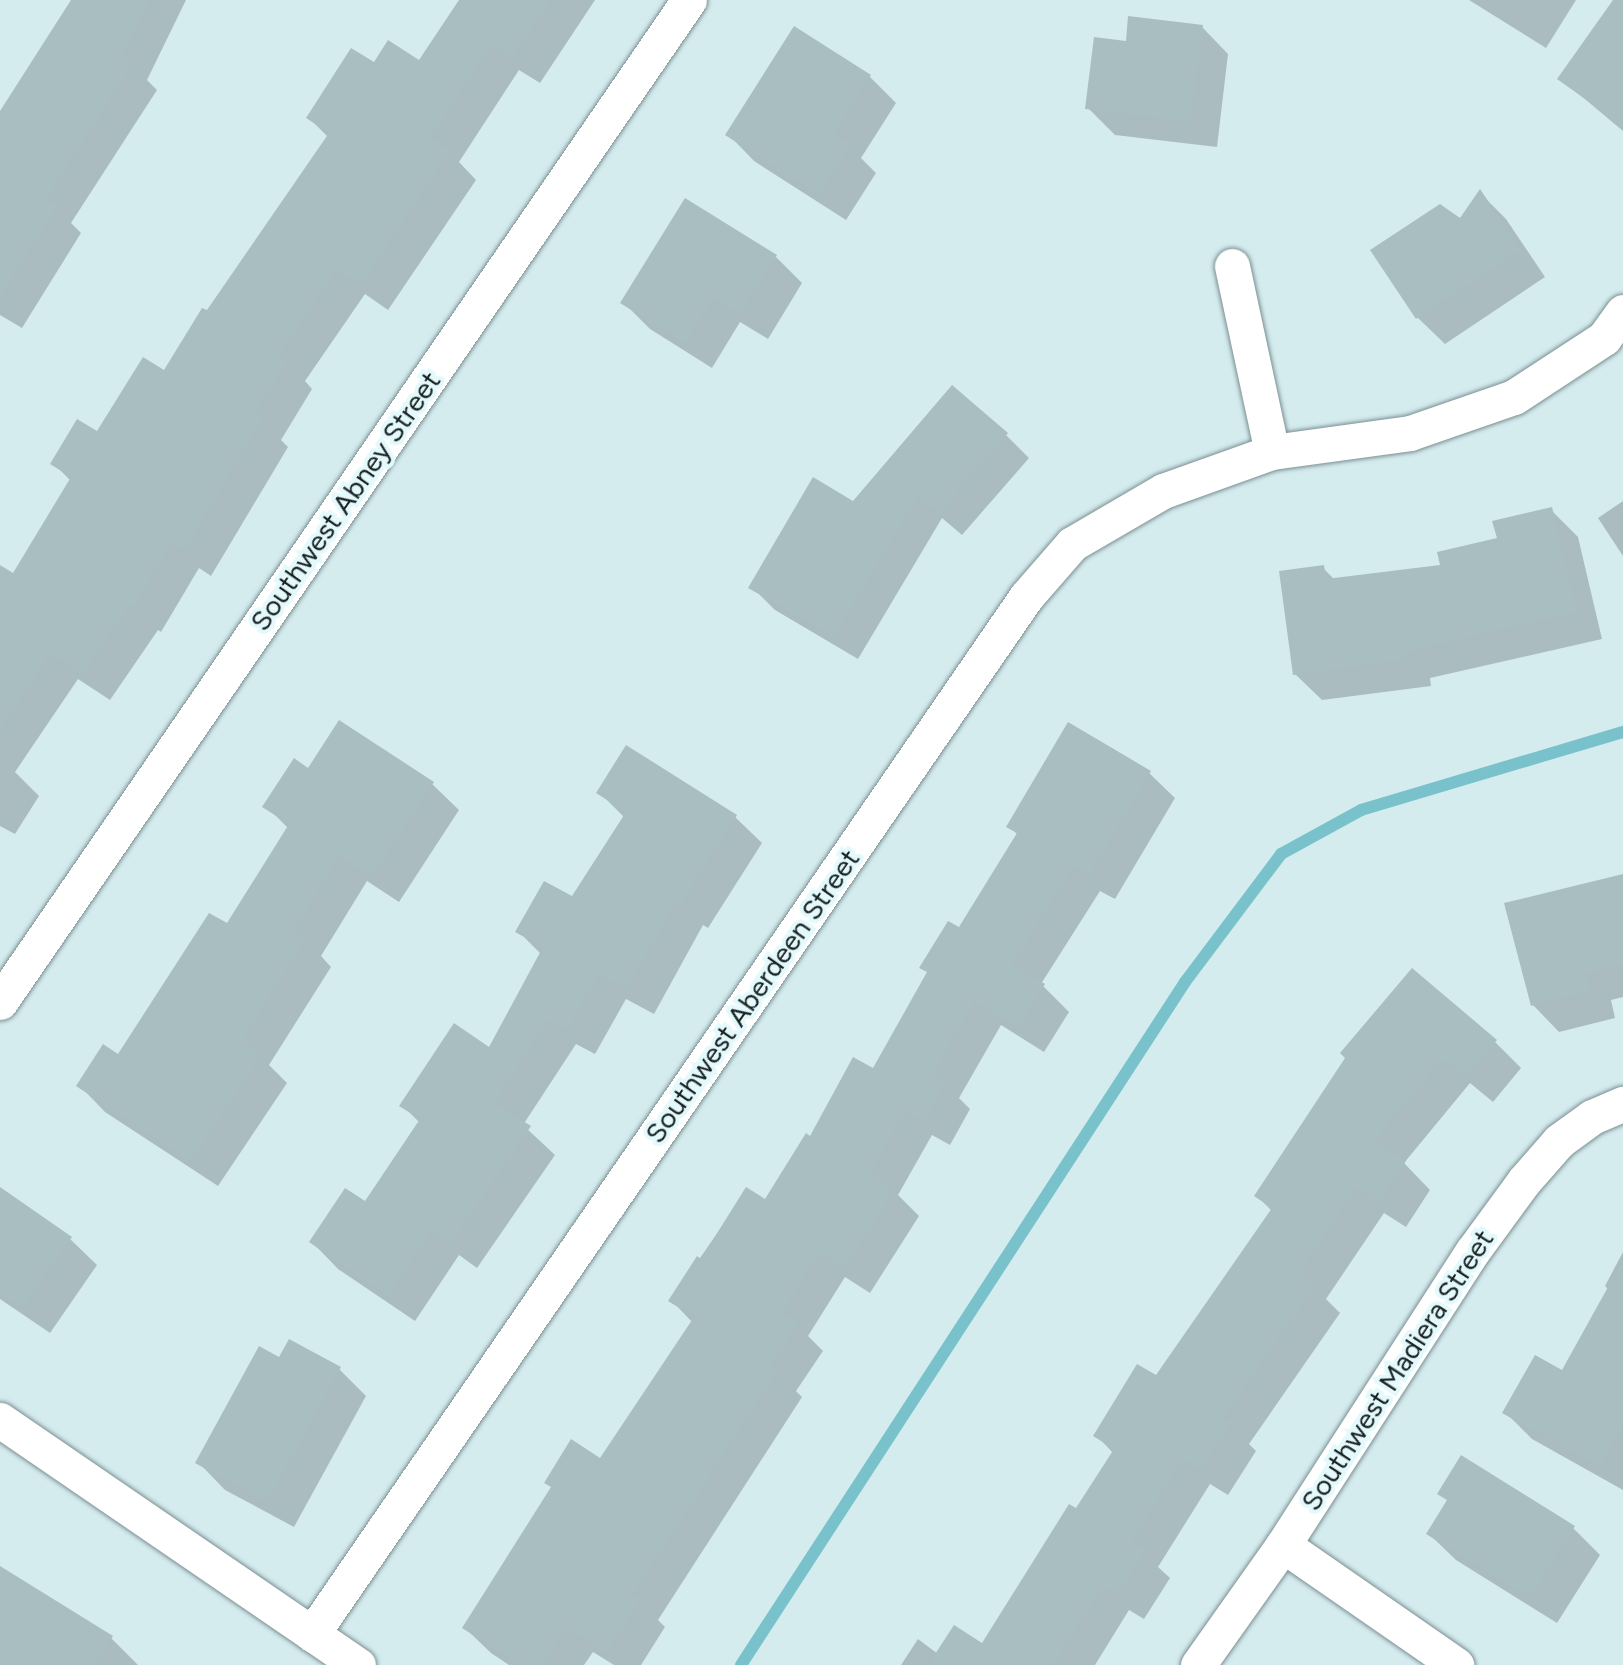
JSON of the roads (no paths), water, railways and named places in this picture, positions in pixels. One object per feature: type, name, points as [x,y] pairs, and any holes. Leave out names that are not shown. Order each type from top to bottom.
[{"type":"street","name":"Southwest Abney Street","points":[[0,1002],[689,0]]},
{"type":"street","points":[[1232,266],[1272,452]]},
{"type":"street","name":"Southwest Aberdeen Street","points":[[312,1634],[1026,597],[1072,544],[1163,491],[1272,452],[1410,433],[1514,396],[1604,338],[1623,312]]},
{"type":"street","name":"Southwest Madiera Street","points":[[1198,1665],[1283,1545],[1472,1252],[1524,1181],[1559,1141],[1592,1117],[1623,1104]]},
{"type":"street","points":[[0,1420],[358,1665]]},
{"type":"street","points":[[1283,1545],[1456,1665]]},
{"type":"waterway","points":[[741,1665],[1185,982],[1281,854],[1361,810],[1623,732]]}]
